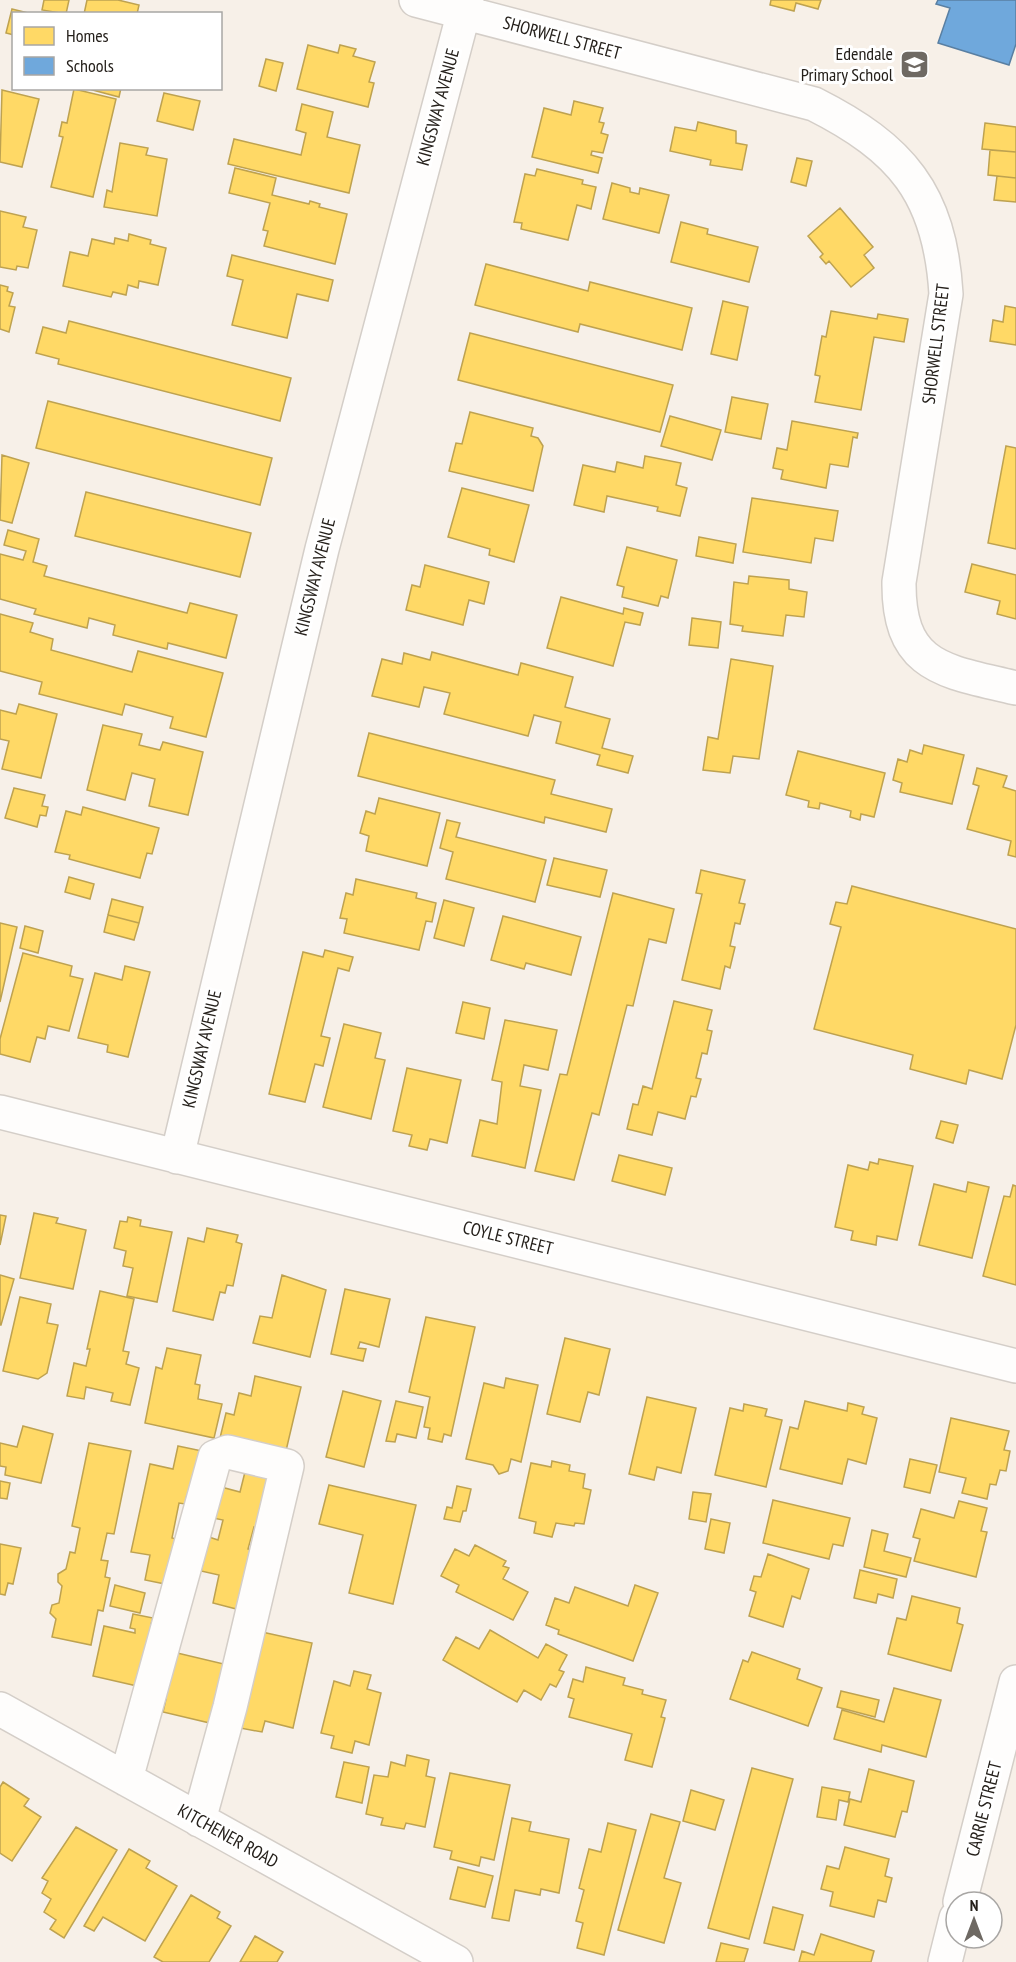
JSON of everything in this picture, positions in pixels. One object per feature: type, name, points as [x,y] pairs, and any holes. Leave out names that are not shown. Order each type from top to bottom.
[{"type":"street","name":"SHORWELL STREET","points":[[416,0],[465,6],[814,104],[871,136],[906,170],[934,221],[945,270],[946,294],[899,582],[899,608],[906,633],[918,652],[937,667],[1016,688]]},
{"type":"street","name":"KINGSWAY AVENUE","points":[[177,1157],[322,549],[465,6]]},
{"type":"street","name":"COYLE STREET","points":[[0,1112],[1016,1366]]},
{"type":"street","points":[[126,1779],[215,1457],[228,1452],[287,1466],[230,1707],[199,1820]]},
{"type":"street","name":"CARRIE STREET","points":[[963,1890],[1016,1682]]},
{"type":"street","name":"KITCHENER ROAD","points":[[0,1709],[456,1962]]},
{"type":"building: Homes","points":[[44,0],[69,0],[66,12],[42,10]]},
{"type":"building: Homes","points":[[87,0],[118,0],[139,5],[137,12],[84,12]]},
{"type":"building: Homes","points":[[771,0],[821,0],[818,9],[796,3],[794,11],[770,5]]},
{"type":"building: Homes","points":[[12,9],[24,12],[12,12],[12,34],[6,33]]},
{"type":"building: Homes","points":[[308,45],[338,53],[340,45],[356,49],[353,56],[375,62],[369,82],[374,83],[368,107],[297,89]]},
{"type":"building: Homes","points":[[266,59],[283,63],[276,91],[259,86]]},
{"type":"building: Homes","points":[[2,90],[39,99],[22,167],[0,162]]},
{"type":"building: Homes","points":[[74,90],[116,99],[93,197],[51,187],[63,137],[59,136],[62,122],[67,123]]},
{"type":"building: Homes","points":[[93,90],[121,90],[119,97]]},
{"type":"building: Homes","points":[[164,93],[200,101],[193,130],[157,121]]},
{"type":"building: Homes","points":[[574,101],[603,108],[599,122],[604,123],[601,133],[608,135],[603,153],[592,151],[591,155],[602,158],[598,173],[532,157],[544,108],[571,115]]},
{"type":"building: Homes","points":[[302,104],[333,112],[327,137],[360,145],[349,193],[228,164],[234,139],[301,155],[306,133],[296,130]]},
{"type":"building: Homes","points":[[698,122],[736,131],[736,143],[747,145],[742,170],[710,165],[711,160],[670,151],[675,127],[696,131]]},
{"type":"building: Homes","points":[[985,123],[1016,127],[1016,152],[982,149]]},
{"type":"building: Homes","points":[[120,143],[148,148],[146,155],[167,159],[157,216],[104,207],[107,190],[112,192]]},
{"type":"building: Homes","points":[[990,150],[1016,152],[1016,178],[988,175]]},
{"type":"building: Homes","points":[[797,158],[812,161],[806,186],[791,182]]},
{"type":"building: Homes","points":[[235,168],[276,178],[272,195],[309,204],[310,201],[320,204],[319,207],[347,214],[335,264],[264,246],[268,231],[263,230],[270,203],[229,193]]},
{"type":"building: Homes","points":[[537,169],[583,180],[582,184],[596,187],[591,209],[577,205],[568,240],[521,229],[522,223],[514,222],[525,174],[535,176]]},
{"type":"building: Homes","points":[[997,176],[1016,178],[1016,202],[994,200]]},
{"type":"building: Homes","points":[[612,183],[630,188],[630,192],[639,194],[640,188],[669,195],[659,233],[603,219]]},
{"type":"building: Homes","points":[[840,208],[873,247],[864,255],[874,268],[851,287],[829,261],[826,264],[820,257],[823,254],[808,236]]},
{"type":"building: Homes","points":[[0,211],[26,217],[23,227],[37,230],[28,268],[17,266],[16,270],[0,267]]},
{"type":"building: Homes","points":[[681,222],[708,229],[707,234],[758,247],[749,282],[671,262]]},
{"type":"building: Homes","points":[[129,234],[151,240],[150,244],[166,248],[158,285],[139,281],[138,288],[128,285],[126,295],[113,292],[111,297],[63,286],[70,252],[88,256],[92,239],[114,244],[115,238],[128,241]]},
{"type":"building: Homes","points":[[232,255],[333,280],[328,301],[297,294],[287,338],[232,325],[243,280],[227,276]]},
{"type":"building: Homes","points":[[486,264],[588,291],[590,282],[692,308],[682,350],[580,324],[578,332],[475,305]]},
{"type":"building: Homes","points":[[0,285],[8,287],[7,291],[13,293],[9,306],[15,307],[9,332],[0,329]]},
{"type":"building: Homes","points":[[723,301],[748,307],[737,360],[711,354]]},
{"type":"building: Homes","points":[[1005,306],[1016,308],[1016,345],[990,341],[993,320],[1003,322]]},
{"type":"building: Homes","points":[[831,311],[877,319],[878,314],[908,319],[904,342],[874,337],[861,410],[815,402],[820,376],[815,375],[822,336],[826,337]]},
{"type":"building: Homes","points":[[69,321],[291,378],[280,421],[58,364],[59,359],[36,353],[43,327],[66,333]]},
{"type":"building: Homes","points":[[470,333],[673,385],[660,432],[458,380]]},
{"type":"building: Homes","points":[[732,397],[768,404],[761,439],[725,432]]},
{"type":"building: Homes","points":[[48,401],[272,458],[260,505],[36,448]]},
{"type":"building: Homes","points":[[470,412],[533,428],[531,436],[538,438],[543,446],[533,491],[449,471],[456,443],[462,444]]},
{"type":"building: Homes","points":[[670,416],[721,430],[712,460],[661,446]]},
{"type":"building: Homes","points":[[792,421],[858,433],[857,438],[853,437],[848,467],[830,464],[826,488],[781,479],[783,470],[773,468],[777,448],[787,450]]},
{"type":"building: Homes","points":[[1006,446],[1016,448],[1016,549],[988,543]]},
{"type":"building: Homes","points":[[2,455],[29,463],[12,523],[0,520]]},
{"type":"building: Homes","points":[[645,456],[681,463],[676,485],[687,488],[680,516],[657,511],[658,507],[607,496],[604,512],[574,505],[583,465],[615,472],[617,462],[643,468]]},
{"type":"building: Homes","points":[[462,488],[529,505],[514,562],[489,555],[490,549],[448,537]]},
{"type":"building: Homes","points":[[86,492],[251,533],[240,577],[75,536]]},
{"type":"building: Homes","points":[[752,498],[838,511],[833,541],[815,538],[811,563],[743,552]]},
{"type":"building: Homes","points":[[8,530],[39,539],[33,562],[47,566],[44,576],[187,613],[190,603],[237,615],[226,658],[168,643],[167,649],[113,635],[115,625],[89,618],[87,628],[34,614],[36,609],[0,599],[0,554],[23,560],[26,551],[4,545]]},
{"type":"building: Homes","points":[[699,537],[736,544],[733,563],[696,556]]},
{"type":"building: Homes","points":[[627,547],[677,560],[668,598],[661,596],[658,606],[622,597],[624,587],[617,585]]},
{"type":"building: Homes","points":[[972,564],[1016,575],[1016,619],[997,614],[1000,601],[965,592]]},
{"type":"building: Homes","points":[[425,565],[489,582],[484,604],[469,600],[463,625],[406,610],[412,585],[420,587]]},
{"type":"building: Homes","points":[[749,576],[789,580],[789,589],[807,592],[804,617],[786,615],[783,636],[742,631],[743,626],[730,624],[734,582],[748,584]]},
{"type":"building: Homes","points":[[561,597],[623,614],[624,608],[643,613],[640,625],[625,622],[613,666],[547,648]]},
{"type":"building: Homes","points":[[0,614],[33,623],[30,632],[53,639],[51,650],[132,672],[138,651],[223,673],[206,737],[170,728],[173,717],[125,704],[122,715],[39,694],[42,682],[0,671]]},
{"type":"building: Homes","points":[[692,618],[721,622],[718,648],[689,645]]},
{"type":"building: Homes","points":[[432,652],[518,675],[521,663],[573,677],[565,707],[610,719],[602,748],[633,756],[628,773],[597,765],[600,755],[556,743],[561,722],[534,715],[528,736],[444,714],[450,693],[424,687],[419,707],[372,696],[382,659],[402,664],[404,653],[430,660]]},
{"type":"building: Homes","points":[[731,659],[773,666],[759,759],[733,756],[730,773],[703,770],[708,737],[718,739]]},
{"type":"building: Homes","points":[[19,704],[57,714],[41,778],[2,769],[9,741],[0,739],[0,710],[16,714]]},
{"type":"building: Homes","points":[[103,725],[142,734],[139,745],[160,750],[163,742],[203,752],[188,815],[149,806],[155,779],[132,773],[125,800],[87,790]]},
{"type":"building: Homes","points":[[369,733],[555,780],[551,794],[612,809],[606,832],[545,817],[544,823],[358,776]]},
{"type":"building: Homes","points":[[924,745],[964,755],[952,804],[900,792],[902,783],[893,780],[898,759],[907,762],[910,750],[922,754]]},
{"type":"building: Homes","points":[[798,751],[885,773],[874,817],[861,814],[860,820],[850,817],[851,811],[820,803],[819,809],[808,807],[809,801],[786,795]]},
{"type":"building: Homes","points":[[977,768],[1007,776],[1003,787],[1016,791],[1016,857],[1008,855],[1011,841],[967,829],[979,786],[973,784]]},
{"type":"building: Homes","points":[[14,788],[45,795],[42,806],[48,807],[46,816],[40,815],[37,827],[5,818]]},
{"type":"building: Homes","points":[[379,798],[440,813],[427,866],[366,851],[369,836],[360,833],[366,811],[375,814]]},
{"type":"building: Homes","points":[[83,807],[159,828],[152,854],[147,853],[140,878],[69,859],[70,855],[55,852],[66,811],[81,815]]},
{"type":"building: Homes","points":[[447,820],[460,823],[456,837],[546,860],[535,902],[446,879],[453,852],[440,848]]},
{"type":"building: Homes","points":[[554,858],[607,870],[600,897],[547,885]]},
{"type":"building: Homes","points":[[701,870],[745,880],[739,903],[745,904],[740,924],[735,923],[730,946],[735,947],[730,968],[725,966],[720,989],[682,980],[702,894],[696,893]]},
{"type":"building: Homes","points":[[69,877],[94,884],[90,899],[65,892]]},
{"type":"building: Homes","points":[[356,879],[417,893],[416,898],[436,903],[432,922],[426,921],[419,950],[344,933],[347,919],[340,918],[346,893],[353,895]]},
{"type":"building: Homes","points":[[852,886],[1016,929],[1016,1025],[1002,1079],[969,1070],[966,1084],[910,1069],[913,1055],[814,1029],[841,927],[830,924],[836,902],[847,904]]},
{"type":"building: Homes","points":[[613,893],[674,909],[666,943],[649,939],[633,1006],[627,1005],[599,1115],[592,1113],[574,1180],[535,1171],[560,1074],[567,1075]]},
{"type":"building: Homes","points":[[112,899],[143,907],[139,923],[108,915]]},
{"type":"building: Homes","points":[[444,900],[474,908],[464,946],[434,938]]},
{"type":"building: Homes","points":[[108,915],[139,923],[134,940],[104,932]]},
{"type":"building: Homes","points":[[503,916],[581,937],[571,975],[526,963],[524,969],[491,960]]},
{"type":"building: Homes","points":[[0,923],[17,927],[0,1002]]},
{"type":"building: Homes","points":[[25,926],[43,931],[38,953],[20,948]]},
{"type":"building: Homes","points":[[325,950],[353,957],[349,971],[338,968],[321,1036],[330,1038],[323,1066],[315,1064],[305,1102],[269,1094],[303,952],[323,957]]},
{"type":"building: Homes","points":[[23,953],[72,966],[70,976],[83,979],[69,1031],[48,1026],[45,1039],[37,1037],[30,1062],[0,1054],[0,1039]]},
{"type":"building: Homes","points":[[125,966],[150,972],[128,1057],[107,1052],[108,1045],[78,1038],[95,973],[122,980]]},
{"type":"building: Homes","points":[[674,1001],[712,1010],[707,1030],[712,1031],[707,1054],[702,1053],[696,1078],[701,1079],[696,1097],[691,1096],[685,1119],[658,1112],[652,1135],[627,1129],[633,1104],[638,1105],[643,1086],[652,1089]]},
{"type":"building: Homes","points":[[463,1002],[490,1008],[484,1039],[456,1033]]},
{"type":"building: Homes","points":[[505,1020],[557,1030],[548,1070],[524,1065],[520,1086],[541,1090],[525,1168],[472,1156],[480,1120],[497,1124],[502,1082],[492,1080]]},
{"type":"building: Homes","points":[[344,1024],[381,1033],[375,1058],[385,1060],[371,1119],[323,1107]]},
{"type":"building: Homes","points":[[407,1068],[461,1080],[447,1143],[430,1139],[427,1150],[409,1146],[412,1135],[393,1131]]},
{"type":"building: Homes","points":[[941,1121],[958,1125],[953,1143],[936,1138]]},
{"type":"building: Homes","points":[[619,1155],[672,1168],[665,1195],[612,1181]]},
{"type":"building: Homes","points":[[879,1159],[913,1166],[897,1240],[877,1236],[876,1245],[851,1240],[853,1231],[835,1227],[848,1165],[868,1170],[870,1162],[878,1164]]},
{"type":"building: Homes","points":[[968,1182],[989,1187],[972,1258],[919,1245],[934,1184],[966,1192]]},
{"type":"building: Homes","points":[[1013,1185],[1016,1186],[1016,1285],[983,1276],[1004,1196],[1010,1197]]},
{"type":"building: Homes","points":[[34,1213],[58,1218],[56,1223],[86,1230],[73,1289],[20,1278]]},
{"type":"building: Homes","points":[[0,1215],[6,1216],[0,1245]]},
{"type":"building: Homes","points":[[128,1217],[141,1220],[140,1226],[172,1232],[157,1302],[127,1296],[133,1268],[123,1266],[126,1251],[114,1248],[120,1221],[127,1222]]},
{"type":"building: Homes","points":[[207,1228],[238,1235],[236,1242],[242,1244],[233,1286],[227,1285],[225,1293],[220,1292],[213,1320],[173,1311],[188,1238],[204,1242]]},
{"type":"building: Homes","points":[[0,1275],[14,1279],[1,1325],[0,1325]]},
{"type":"building: Homes","points":[[282,1275],[326,1290],[310,1357],[253,1343],[260,1316],[272,1318]]},
{"type":"building: Homes","points":[[345,1289],[390,1299],[379,1347],[360,1342],[358,1348],[366,1349],[363,1361],[331,1354]]},
{"type":"building: Homes","points":[[100,1291],[134,1299],[123,1351],[129,1352],[126,1364],[139,1368],[130,1405],[111,1401],[113,1393],[86,1387],[84,1399],[67,1396],[74,1363],[86,1366],[90,1349],[87,1349]]},
{"type":"building: Homes","points":[[20,1297],[51,1304],[47,1323],[58,1325],[47,1373],[38,1379],[3,1371]]},
{"type":"building: Homes","points":[[426,1317],[475,1327],[451,1436],[444,1434],[442,1442],[428,1439],[430,1428],[424,1427],[430,1397],[409,1392]]},
{"type":"building: Homes","points":[[565,1338],[610,1349],[599,1395],[588,1392],[580,1422],[547,1414]]},
{"type":"building: Homes","points":[[167,1348],[201,1355],[195,1384],[200,1385],[198,1399],[222,1404],[214,1438],[145,1423],[156,1367],[162,1369]]},
{"type":"building: Homes","points":[[255,1376],[301,1387],[285,1455],[220,1438],[226,1413],[234,1415],[239,1393],[251,1396]]},
{"type":"building: Homes","points":[[506,1378],[538,1385],[521,1462],[511,1459],[508,1471],[499,1474],[493,1465],[466,1459],[484,1383],[504,1388]]},
{"type":"building: Homes","points":[[343,1391],[381,1401],[364,1467],[326,1457]]},
{"type":"building: Homes","points":[[647,1397],[696,1408],[681,1473],[657,1467],[654,1480],[629,1474]]},
{"type":"building: Homes","points":[[396,1401],[423,1407],[416,1438],[397,1434],[395,1442],[386,1441]]},
{"type":"building: Homes","points":[[805,1401],[847,1411],[848,1403],[864,1407],[862,1414],[877,1418],[866,1464],[848,1459],[842,1484],[780,1469],[790,1427],[798,1429]]},
{"type":"building: Homes","points":[[744,1404],[767,1409],[765,1416],[782,1420],[766,1487],[715,1475],[730,1408],[743,1411]]},
{"type":"building: Homes","points":[[951,1418],[1009,1431],[1004,1450],[1010,1451],[1006,1471],[1000,1470],[996,1485],[990,1484],[987,1499],[962,1493],[966,1478],[939,1472]]},
{"type":"building: Homes","points":[[23,1426],[53,1434],[41,1483],[5,1475],[6,1467],[0,1466],[0,1443],[17,1447]]},
{"type":"building: Homes","points":[[89,1443],[131,1451],[114,1534],[107,1533],[101,1560],[108,1561],[105,1577],[110,1578],[103,1611],[98,1610],[91,1645],[52,1637],[56,1619],[50,1613],[52,1605],[59,1603],[62,1586],[58,1582],[58,1574],[66,1569],[70,1552],[75,1553],[80,1528],[72,1526]]},
{"type":"building: Homes","points":[[178,1446],[207,1452],[197,1497],[187,1495],[185,1504],[179,1503],[172,1538],[185,1541],[175,1586],[145,1580],[150,1555],[131,1552],[150,1464],[173,1469]]},
{"type":"building: Homes","points":[[910,1459],[937,1465],[930,1493],[904,1487]]},
{"type":"building: Homes","points":[[552,1461],[570,1465],[569,1471],[585,1474],[583,1488],[591,1490],[584,1524],[575,1523],[574,1526],[556,1523],[552,1537],[534,1533],[536,1522],[519,1518],[531,1463],[551,1467]]},
{"type":"building: Homes","points":[[247,1464],[278,1471],[263,1530],[254,1527],[248,1549],[258,1552],[244,1611],[213,1603],[219,1575],[201,1571],[209,1537],[218,1540],[223,1520],[213,1518],[221,1487],[240,1492]]},
{"type":"building: Homes","points":[[0,1481],[10,1483],[7,1499],[0,1498]]},
{"type":"building: Homes","points":[[329,1485],[416,1505],[393,1604],[349,1593],[363,1535],[319,1524]]},
{"type":"building: Homes","points":[[457,1486],[471,1489],[466,1511],[463,1511],[460,1522],[444,1519],[447,1507],[452,1508]]},
{"type":"building: Homes","points":[[693,1492],[711,1494],[706,1522],[689,1519]]},
{"type":"building: Homes","points":[[773,1500],[850,1518],[843,1546],[833,1544],[829,1559],[763,1543]]},
{"type":"building: Homes","points":[[959,1501],[987,1508],[981,1531],[987,1532],[976,1577],[914,1561],[920,1539],[913,1537],[921,1509],[954,1518]]},
{"type":"building: Homes","points":[[711,1519],[730,1523],[724,1553],[705,1549]]},
{"type":"building: Homes","points":[[872,1530],[888,1534],[884,1551],[911,1558],[906,1577],[864,1567]]},
{"type":"building: Homes","points":[[0,1544],[21,1548],[13,1584],[8,1583],[5,1595],[0,1594]]},
{"type":"building: Homes","points":[[475,1545],[506,1561],[503,1566],[509,1568],[503,1579],[528,1592],[513,1620],[456,1592],[459,1585],[441,1576],[455,1549],[469,1556]]},
{"type":"building: Homes","points":[[768,1554],[809,1569],[800,1599],[792,1596],[783,1627],[749,1616],[756,1592],[750,1590],[754,1576],[761,1577]]},
{"type":"building: Homes","points":[[860,1570],[897,1579],[893,1598],[878,1594],[876,1603],[854,1598]]},
{"type":"building: Homes","points":[[115,1585],[145,1593],[140,1613],[110,1606]]},
{"type":"building: Homes","points":[[635,1585],[658,1593],[633,1661],[558,1634],[559,1630],[546,1625],[555,1598],[569,1603],[575,1587],[628,1606]]},
{"type":"building: Homes","points":[[912,1596],[960,1608],[957,1623],[963,1625],[951,1671],[888,1654],[897,1618],[906,1620]]},
{"type":"building: Homes","points":[[133,1614],[153,1618],[151,1624],[160,1626],[146,1688],[93,1676],[104,1626],[135,1633],[135,1629],[130,1628]]},
{"type":"building: Homes","points":[[490,1630],[538,1658],[546,1644],[567,1655],[559,1670],[564,1672],[556,1687],[550,1684],[541,1700],[524,1690],[517,1702],[443,1660],[456,1637],[479,1649]]},
{"type":"building: Homes","points":[[262,1632],[312,1643],[293,1728],[265,1721],[262,1732],[240,1728]]},
{"type":"building: Homes","points":[[173,1652],[228,1665],[214,1724],[163,1712],[166,1699],[162,1697]]},
{"type":"building: Homes","points":[[752,1652],[800,1669],[797,1679],[822,1688],[808,1726],[730,1699],[743,1660],[748,1662]]},
{"type":"building: Homes","points":[[586,1667],[625,1678],[623,1685],[643,1690],[642,1694],[666,1700],[661,1717],[665,1718],[652,1767],[625,1760],[632,1734],[569,1717],[574,1699],[568,1697],[573,1679],[583,1682]]},
{"type":"building: Homes","points":[[354,1671],[371,1675],[367,1689],[381,1693],[369,1745],[355,1741],[352,1753],[331,1748],[334,1736],[321,1733],[334,1681],[350,1686]]},
{"type":"building: Homes","points":[[894,1688],[941,1700],[926,1757],[882,1745],[881,1752],[834,1739],[842,1710],[884,1722]]},
{"type":"building: Homes","points":[[841,1691],[879,1700],[875,1717],[837,1707]]},
{"type":"building: Homes","points":[[407,1755],[429,1760],[426,1776],[435,1778],[425,1827],[406,1823],[404,1829],[381,1825],[383,1818],[366,1814],[374,1775],[388,1777],[391,1762],[405,1766]]},
{"type":"building: Homes","points":[[344,1762],[369,1767],[362,1803],[336,1797]]},
{"type":"building: Homes","points":[[752,1768],[793,1779],[749,1939],[708,1928]]},
{"type":"building: Homes","points":[[869,1769],[914,1781],[907,1812],[902,1811],[895,1837],[844,1825],[850,1799],[861,1802]]},
{"type":"building: Homes","points":[[450,1773],[510,1785],[494,1860],[481,1857],[479,1866],[450,1859],[452,1851],[434,1847]]},
{"type":"building: Homes","points":[[3,1782],[29,1799],[24,1806],[41,1817],[12,1861],[0,1853],[0,1787]]},
{"type":"building: Homes","points":[[822,1787],[850,1792],[848,1802],[839,1800],[836,1820],[817,1817]]},
{"type":"building: Homes","points":[[691,1790],[724,1800],[715,1830],[683,1821]]},
{"type":"building: Homes","points":[[651,1814],[680,1822],[664,1878],[681,1883],[664,1943],[618,1930]]},
{"type":"building: Homes","points":[[512,1818],[531,1822],[529,1831],[569,1839],[559,1893],[541,1889],[540,1895],[515,1890],[509,1921],[492,1918]]},
{"type":"building: Homes","points":[[608,1823],[636,1830],[604,1955],[577,1948],[583,1923],[576,1921],[584,1890],[579,1888],[589,1849],[601,1852]]},
{"type":"building: Homes","points":[[76,1827],[117,1850],[64,1938],[50,1929],[56,1920],[44,1912],[51,1899],[42,1893],[48,1881],[42,1878]]},
{"type":"building: Homes","points":[[845,1847],[889,1859],[885,1876],[892,1878],[886,1902],[878,1900],[874,1917],[830,1906],[833,1892],[821,1889],[827,1866],[839,1869]]},
{"type":"building: Homes","points":[[129,1849],[150,1861],[146,1868],[177,1886],[145,1941],[103,1917],[94,1931],[84,1926]]},
{"type":"building: Homes","points":[[458,1867],[493,1876],[485,1907],[450,1899]]},
{"type":"building: Homes","points":[[191,1895],[220,1912],[217,1918],[231,1926],[209,1962],[163,1962],[154,1957]]},
{"type":"building: Homes","points":[[773,1907],[803,1915],[794,1950],[764,1943]]},
{"type":"building: Homes","points":[[821,1934],[874,1951],[871,1962],[799,1962],[802,1951],[814,1955]]},
{"type":"building: Homes","points":[[255,1936],[283,1952],[277,1962],[240,1962]]},
{"type":"building: Homes","points":[[721,1943],[748,1949],[744,1962],[716,1962]]},
{"type":"building: Schools","points":[[938,0],[1016,0],[1016,44],[1009,65],[938,43],[950,8],[936,4]]},
{"type":"place","name":"Edendale Primary School","points":[[914,64]]}]
